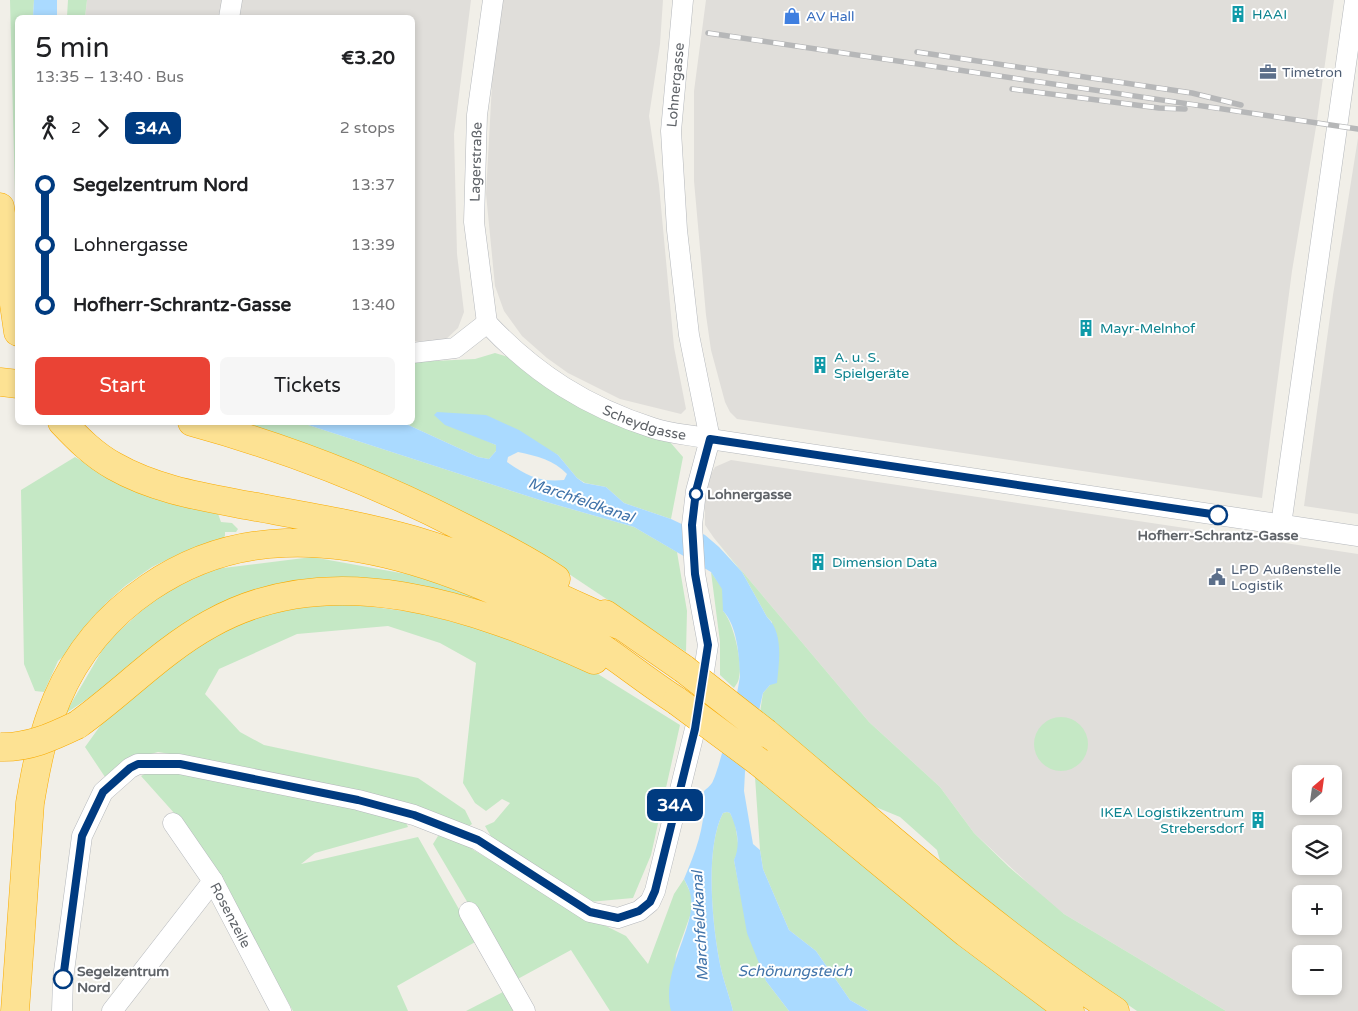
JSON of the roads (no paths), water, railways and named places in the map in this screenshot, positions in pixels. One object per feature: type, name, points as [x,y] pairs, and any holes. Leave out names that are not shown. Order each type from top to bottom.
[{"type":"highway","points":[[0,207],[15,311]]},
{"type":"highway","points":[[0,382],[15,384]]},
{"type":"highway","points":[[65,425],[92,451],[106,461],[152,483],[189,494],[321,518],[413,540],[499,570],[619,625]]},
{"type":"highway","points":[[201,425],[296,455],[443,517],[548,574],[588,600],[619,625],[684,669],[766,732],[979,910],[1048,964],[1115,1011]]},
{"type":"highway","points":[[15,1011],[29,812],[36,771],[49,719],[72,671],[98,633],[131,600],[170,574],[213,555],[285,542],[333,545],[386,555],[456,576],[526,605],[566,625],[677,701],[759,762],[966,933],[1070,1011]]},
{"type":"highway","points":[[0,747],[25,746],[77,724],[161,658],[209,624],[260,601],[299,592],[321,590],[377,593],[456,608],[522,628],[641,678]]},
{"type":"street","points":[[230,15],[232,0]]},
{"type":"street","name":"Lagerstraße","points":[[487,323],[474,222],[477,115],[493,0]]},
{"type":"street","name":"Lohnergasse","points":[[683,0],[671,131],[674,188],[688,335],[710,439]]},
{"type":"street","points":[[1281,525],[1355,0]]},
{"type":"street","points":[[415,353],[455,348],[487,323]]},
{"type":"street","name":"Scheydgasse","points":[[487,323],[514,351],[591,404],[655,428],[710,439],[1358,536]]},
{"type":"street","points":[[62,1011],[65,965],[82,836],[103,792],[130,768],[138,764],[180,764],[358,800],[414,815],[478,840],[590,912],[618,918],[639,911],[650,902],[655,891],[695,729],[708,645],[695,574],[692,525],[696,491],[710,439]]},
{"type":"street","name":"Rosenzeile","points":[[173,823],[213,881],[281,1011]]},
{"type":"street","points":[[112,1011],[213,881]]},
{"type":"street","points":[[469,912],[525,1011]]},
{"type":"water","points":[[34,0],[57,0],[57,15],[33,15]]},
{"type":"water","points":[[437,412],[486,415],[519,430],[558,455],[577,478],[584,483],[606,487],[624,503],[671,519],[705,535],[742,572],[776,631],[779,648],[777,683],[770,685],[763,693],[745,772],[744,791],[753,844],[760,850],[763,869],[789,930],[816,951],[850,1000],[869,1011],[789,1011],[766,981],[747,933],[734,860],[737,836],[730,813],[727,812],[723,813],[717,828],[714,845],[712,905],[719,959],[733,1011],[671,1011],[669,995],[671,980],[689,919],[691,905],[690,891],[684,879],[700,836],[704,815],[704,791],[712,783],[719,763],[733,711],[740,674],[738,649],[734,632],[728,617],[723,611],[722,589],[711,572],[634,527],[543,501],[308,425],[408,425],[478,457],[489,459],[496,451],[496,445],[445,425],[434,415]],"holes":[[[518,452],[545,459],[557,465],[567,474],[564,480],[540,479],[521,471],[507,462],[508,457]]]},
{"type":"railway","points":[[708,33],[1358,129]]},
{"type":"railway","points":[[917,52],[1192,93],[1241,105]]},
{"type":"railway","points":[[1012,89],[1159,108],[1185,109]]},
{"type":"place","name":"HAAI","points":[[1238,14]]},
{"type":"place","name":"AV Hall","points":[[792,16]]},
{"type":"place","name":"Timetron","points":[[1268,72]]},
{"type":"place","name":"Mayr-Melnhof","points":[[1086,328]]},
{"type":"place","name":"A. u. S. Spielgeräte","points":[[820,365]]},
{"type":"place","name":"Lohnergasse","points":[[696,494]]},
{"type":"place","name":"Hofherr-Schrantz-Gasse","points":[[1218,515]]},
{"type":"place","name":"Dimension Data","points":[[818,562]]},
{"type":"place","name":"LPD Außenstelle Logistik","points":[[1217,577]]},
{"type":"place","name":"IKEA Logistikzentrum Strebersdorf","points":[[1258,820]]},
{"type":"place","name":"Segelzentrum Nord","points":[[63,979]]},
{"type":"water label","name":"Marchfeldkanal","points":[[581,500]]},
{"type":"water label","name":"Marchfeldkanal","points":[[700,926]]},
{"type":"water label","name":"Schönungsteich","points":[[795,971]]}]
